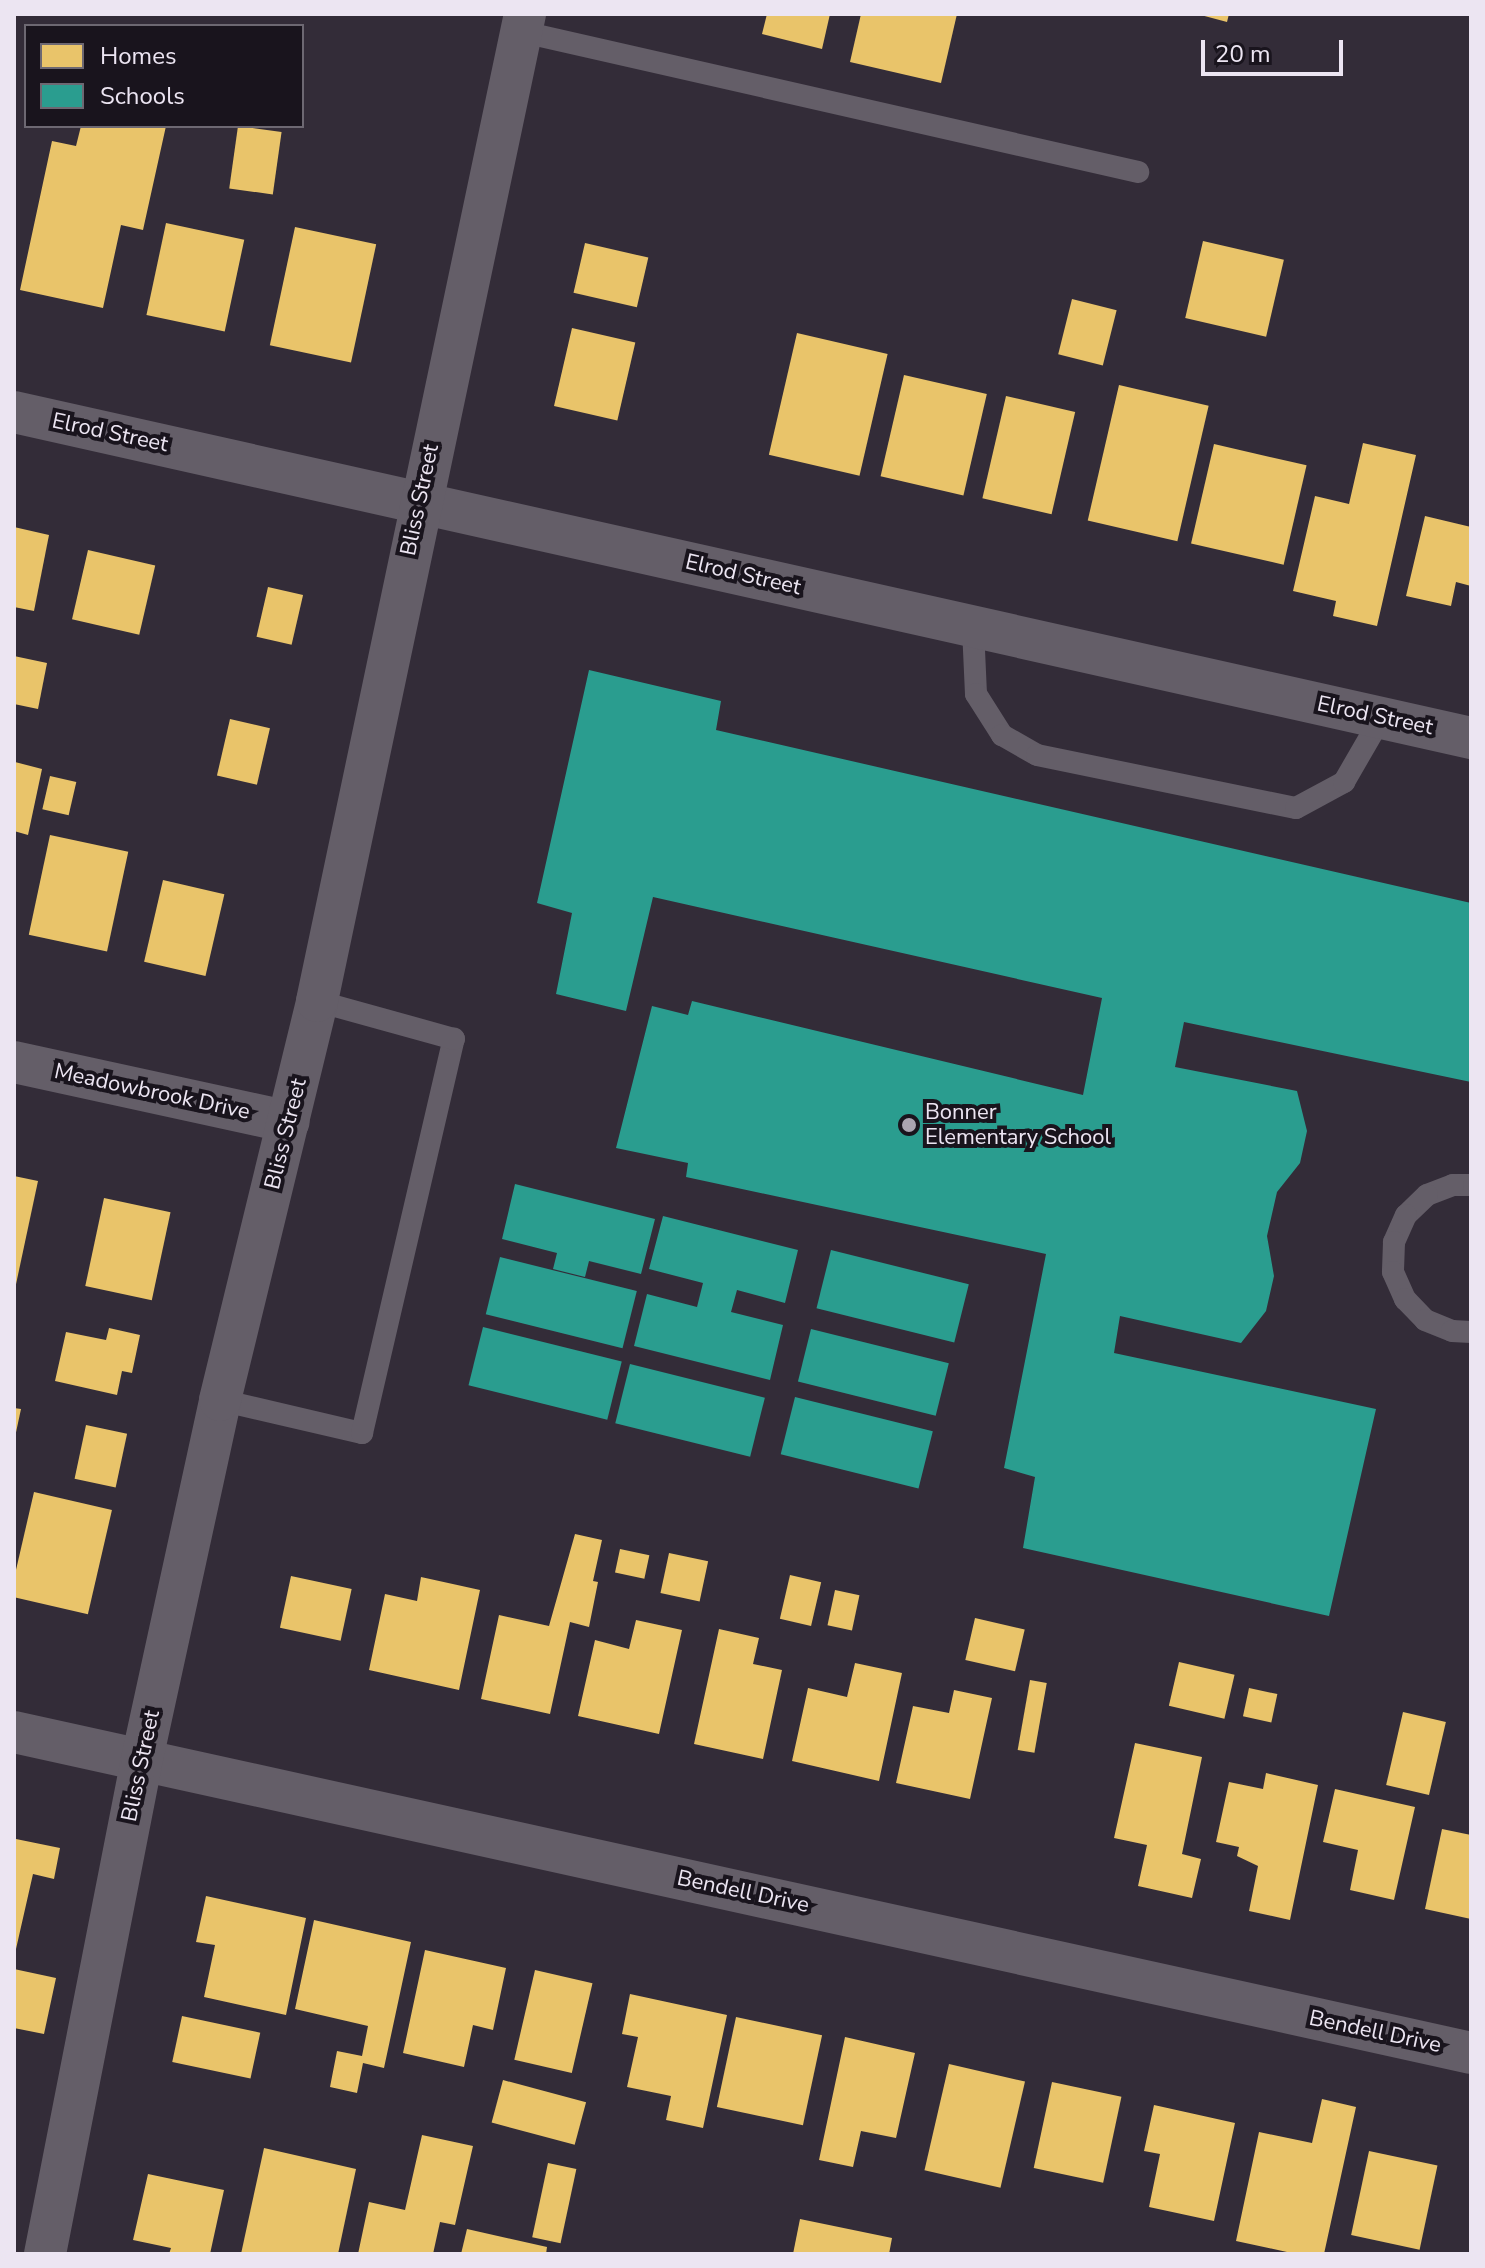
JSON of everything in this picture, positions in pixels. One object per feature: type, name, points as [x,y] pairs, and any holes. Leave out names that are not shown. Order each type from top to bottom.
[{"type":"street","name":"Bliss Street","points":[[45,2254],[142,1759],[220,1400],[317,1001],[420,500],[524,23]]},
{"type":"street","name":"Elrod Street","points":[[14,412],[420,500],[973,628],[1471,738]]},
{"type":"street","name":"Meadowbrook Drive","points":[[14,1062],[289,1122]]},
{"type":"street","name":"Bendell Drive","points":[[14,1732],[1471,2053]]},
{"type":"lane","points":[[524,23],[1138,172]]},
{"type":"lane","points":[[973,628],[976,694],[1002,735],[1037,755],[1296,808],[1344,782],[1381,718]]},
{"type":"lane","points":[[220,1400],[362,1433],[454,1039],[317,1001]]},
{"type":"lane","points":[[1471,1185],[1453,1185],[1427,1195],[1406,1215],[1394,1242],[1393,1272],[1405,1299],[1425,1320],[1452,1331],[1471,1332]]},
{"type":"building: Homes","points":[[767,14],[830,14],[822,49],[762,34]]},
{"type":"building: Homes","points":[[861,14],[957,14],[941,83],[850,62]]},
{"type":"building: Homes","points":[[1197,14],[1229,14],[1227,22]]},
{"type":"building: Homes","points":[[80,128],[166,128],[143,230],[121,225],[103,308],[20,290],[52,141],[76,146]]},
{"type":"building: Homes","points":[[238,128],[282,132],[273,195],[229,188]]},
{"type":"building: Homes","points":[[166,223],[244,240],[225,332],[146,315]]},
{"type":"building: Homes","points":[[295,227],[376,244],[351,363],[270,345]]},
{"type":"building: Homes","points":[[1203,241],[1284,260],[1266,337],[1185,318]]},
{"type":"building: Homes","points":[[585,243],[648,258],[637,307],[574,293]]},
{"type":"building: Homes","points":[[1072,299],[1117,310],[1103,365],[1058,354]]},
{"type":"building: Homes","points":[[572,328],[635,343],[617,421],[554,406]]},
{"type":"building: Homes","points":[[797,333],[888,354],[859,476],[769,455]]},
{"type":"building: Homes","points":[[904,375],[987,394],[963,495],[881,476]]},
{"type":"building: Homes","points":[[1119,385],[1209,406],[1177,541],[1088,520]]},
{"type":"building: Homes","points":[[1006,396],[1075,412],[1052,514],[982,498]]},
{"type":"building: Homes","points":[[1363,443],[1416,455],[1377,626],[1333,616],[1336,601],[1293,591],[1315,496],[1349,504]]},
{"type":"building: Homes","points":[[1214,444],[1307,465],[1284,565],[1191,543]]},
{"type":"building: Homes","points":[[1425,516],[1471,527],[1471,586],[1456,582],[1451,606],[1406,596]]},
{"type":"building: Homes","points":[[14,527],[49,535],[34,611],[14,607]]},
{"type":"building: Homes","points":[[88,550],[155,566],[139,635],[72,619]]},
{"type":"building: Homes","points":[[268,587],[303,595],[292,645],[257,637]]},
{"type":"building: Homes","points":[[14,656],[47,663],[38,709],[14,704]]},
{"type":"building: Homes","points":[[230,719],[270,728],[257,785],[217,776]]},
{"type":"building: Homes","points":[[15,762],[42,769],[28,835],[14,831]]},
{"type":"building: Homes","points":[[50,776],[76,782],[69,815],[42,809]]},
{"type":"building: Homes","points":[[50,835],[128,852],[107,951],[29,935]]},
{"type":"building: Homes","points":[[163,880],[224,894],[205,976],[144,962]]},
{"type":"building: Homes","points":[[14,1176],[38,1181],[15,1289],[14,1289]]},
{"type":"building: Homes","points":[[104,1198],[171,1212],[152,1300],[85,1286]]},
{"type":"building: Homes","points":[[109,1328],[140,1335],[132,1373],[122,1371],[117,1395],[55,1381],[66,1332],[106,1340]]},
{"type":"building: Homes","points":[[14,1408],[21,1409],[15,1437],[14,1437]]},
{"type":"building: Homes","points":[[86,1425],[127,1434],[116,1488],[75,1479]]},
{"type":"building: Homes","points":[[34,1492],[112,1510],[88,1614],[14,1597],[14,1579]]},
{"type":"building: Homes","points":[[575,1534],[602,1540],[593,1581],[598,1582],[589,1627],[570,1622],[550,1714],[481,1699],[499,1615],[549,1626]]},
{"type":"building: Homes","points":[[620,1549],[649,1555],[644,1579],[615,1572]]},
{"type":"building: Homes","points":[[669,1553],[708,1561],[700,1601],[660,1593]]},
{"type":"building: Homes","points":[[790,1575],[821,1582],[811,1626],[780,1619]]},
{"type":"building: Homes","points":[[291,1576],[352,1589],[341,1641],[280,1628]]},
{"type":"building: Homes","points":[[421,1577],[480,1590],[459,1690],[369,1670],[385,1594],[417,1601]]},
{"type":"building: Homes","points":[[835,1590],[859,1595],[852,1630],[828,1625]]},
{"type":"building: Homes","points":[[975,1618],[1025,1629],[1015,1671],[965,1660]]},
{"type":"building: Homes","points":[[636,1620],[682,1630],[659,1734],[578,1716],[595,1640],[629,1649]]},
{"type":"building: Homes","points":[[719,1629],[759,1638],[753,1664],[782,1670],[763,1759],[694,1744]]},
{"type":"building: Homes","points":[[1179,1662],[1235,1675],[1224,1719],[1169,1706]]},
{"type":"building: Homes","points":[[855,1663],[902,1673],[879,1781],[792,1761],[808,1688],[847,1697]]},
{"type":"building: Homes","points":[[1030,1680],[1047,1683],[1034,1753],[1018,1750]]},
{"type":"building: Homes","points":[[1249,1688],[1277,1694],[1271,1722],[1243,1716]]},
{"type":"building: Homes","points":[[954,1690],[992,1698],[970,1799],[896,1783],[913,1706],[949,1713]]},
{"type":"building: Homes","points":[[1403,1712],[1446,1722],[1429,1795],[1386,1785]]},
{"type":"building: Homes","points":[[1135,1743],[1202,1757],[1182,1854],[1201,1859],[1192,1898],[1138,1886],[1147,1845],[1114,1838]]},
{"type":"building: Homes","points":[[1266,1773],[1318,1785],[1290,1920],[1249,1911],[1258,1866],[1237,1856],[1239,1847],[1216,1842],[1229,1782],[1263,1789]]},
{"type":"building: Homes","points":[[1335,1789],[1415,1807],[1394,1900],[1350,1890],[1358,1850],[1323,1842]]},
{"type":"building: Homes","points":[[1442,1829],[1471,1835],[1471,1919],[1425,1909]]},
{"type":"building: Homes","points":[[16,1839],[60,1848],[54,1879],[33,1874],[16,1949]]},
{"type":"building: Homes","points":[[206,1896],[306,1918],[286,2015],[204,1997],[215,1945],[196,1942]]},
{"type":"building: Homes","points":[[314,1920],[411,1942],[384,2068],[363,2063],[357,2093],[330,2087],[337,2051],[362,2056],[368,2026],[295,2009]]},
{"type":"building: Homes","points":[[425,1950],[506,1968],[493,2030],[473,2025],[464,2067],[403,2053]]},
{"type":"building: Homes","points":[[14,1969],[56,1978],[44,2034],[14,2028]]},
{"type":"building: Homes","points":[[535,1970],[592,1983],[572,2073],[514,2060]]},
{"type":"building: Homes","points":[[630,1994],[727,2015],[703,2128],[666,2120],[671,2096],[627,2087],[638,2037],[622,2034]]},
{"type":"building: Homes","points":[[182,2016],[260,2033],[250,2079],[172,2062]]},
{"type":"building: Homes","points":[[736,2017],[822,2035],[803,2125],[717,2107]]},
{"type":"building: Homes","points":[[845,2037],[915,2053],[896,2138],[861,2131],[853,2167],[819,2160]]},
{"type":"building: Homes","points":[[949,2064],[1025,2082],[1000,2188],[924,2170]]},
{"type":"building: Homes","points":[[503,2080],[586,2102],[575,2145],[492,2123]]},
{"type":"building: Homes","points":[[1052,2082],[1121,2097],[1103,2183],[1034,2168]]},
{"type":"building: Homes","points":[[1322,2099],[1356,2107],[1324,2254],[1296,2254],[1236,2241],[1259,2132],[1312,2143]]},
{"type":"building: Homes","points":[[1154,2105],[1235,2123],[1214,2221],[1149,2207],[1160,2154],[1144,2151]]},
{"type":"building: Homes","points":[[422,2135],[473,2146],[455,2225],[440,2222],[433,2254],[358,2254],[369,2202],[405,2210]]},
{"type":"building: Homes","points":[[264,2148],[356,2169],[338,2254],[241,2254]]},
{"type":"building: Homes","points":[[1369,2151],[1437,2166],[1420,2250],[1351,2235]]},
{"type":"building: Homes","points":[[548,2163],[576,2169],[561,2243],[532,2237]]},
{"type":"building: Homes","points":[[148,2174],[224,2190],[210,2254],[169,2254],[171,2248],[133,2240]]},
{"type":"building: Homes","points":[[800,2219],[892,2238],[889,2254],[793,2254]]},
{"type":"building: Homes","points":[[467,2229],[547,2247],[546,2254],[461,2254]]},
{"type":"building: Schools","points":[[589,670],[721,701],[716,730],[1471,903],[1471,1082],[1184,1022],[1175,1067],[1297,1091],[1307,1131],[1300,1163],[1277,1192],[1267,1236],[1274,1276],[1266,1311],[1241,1343],[1120,1316],[1114,1353],[1376,1409],[1329,1616],[1023,1548],[1035,1477],[1004,1468],[1046,1254],[686,1177],[688,1163],[616,1148],[652,1006],[688,1015],[692,1001],[1083,1095],[1102,998],[653,897],[626,1011],[556,994],[572,913],[537,903]]},
{"type":"building: Schools","points":[[515,1184],[655,1219],[641,1274],[589,1261],[585,1277],[553,1269],[557,1253],[502,1239]]},
{"type":"building: Schools","points":[[663,1216],[798,1250],[785,1303],[737,1290],[731,1312],[783,1325],[770,1380],[634,1346],[647,1294],[697,1307],[703,1283],[649,1269]]},
{"type":"building: Schools","points":[[831,1250],[969,1284],[954,1343],[816,1308]]},
{"type":"building: Schools","points":[[500,1257],[637,1291],[623,1348],[486,1314]]},
{"type":"building: Schools","points":[[483,1327],[622,1362],[607,1420],[468,1385]]},
{"type":"building: Schools","points":[[811,1329],[949,1363],[936,1416],[798,1381]]},
{"type":"building: Schools","points":[[630,1364],[765,1398],[750,1457],[615,1423]]},
{"type":"building: Schools","points":[[795,1397],[933,1431],[919,1489],[781,1454]]},
{"type":"place","name":"Bonner Elementary School","points":[[909,1125]]}]
